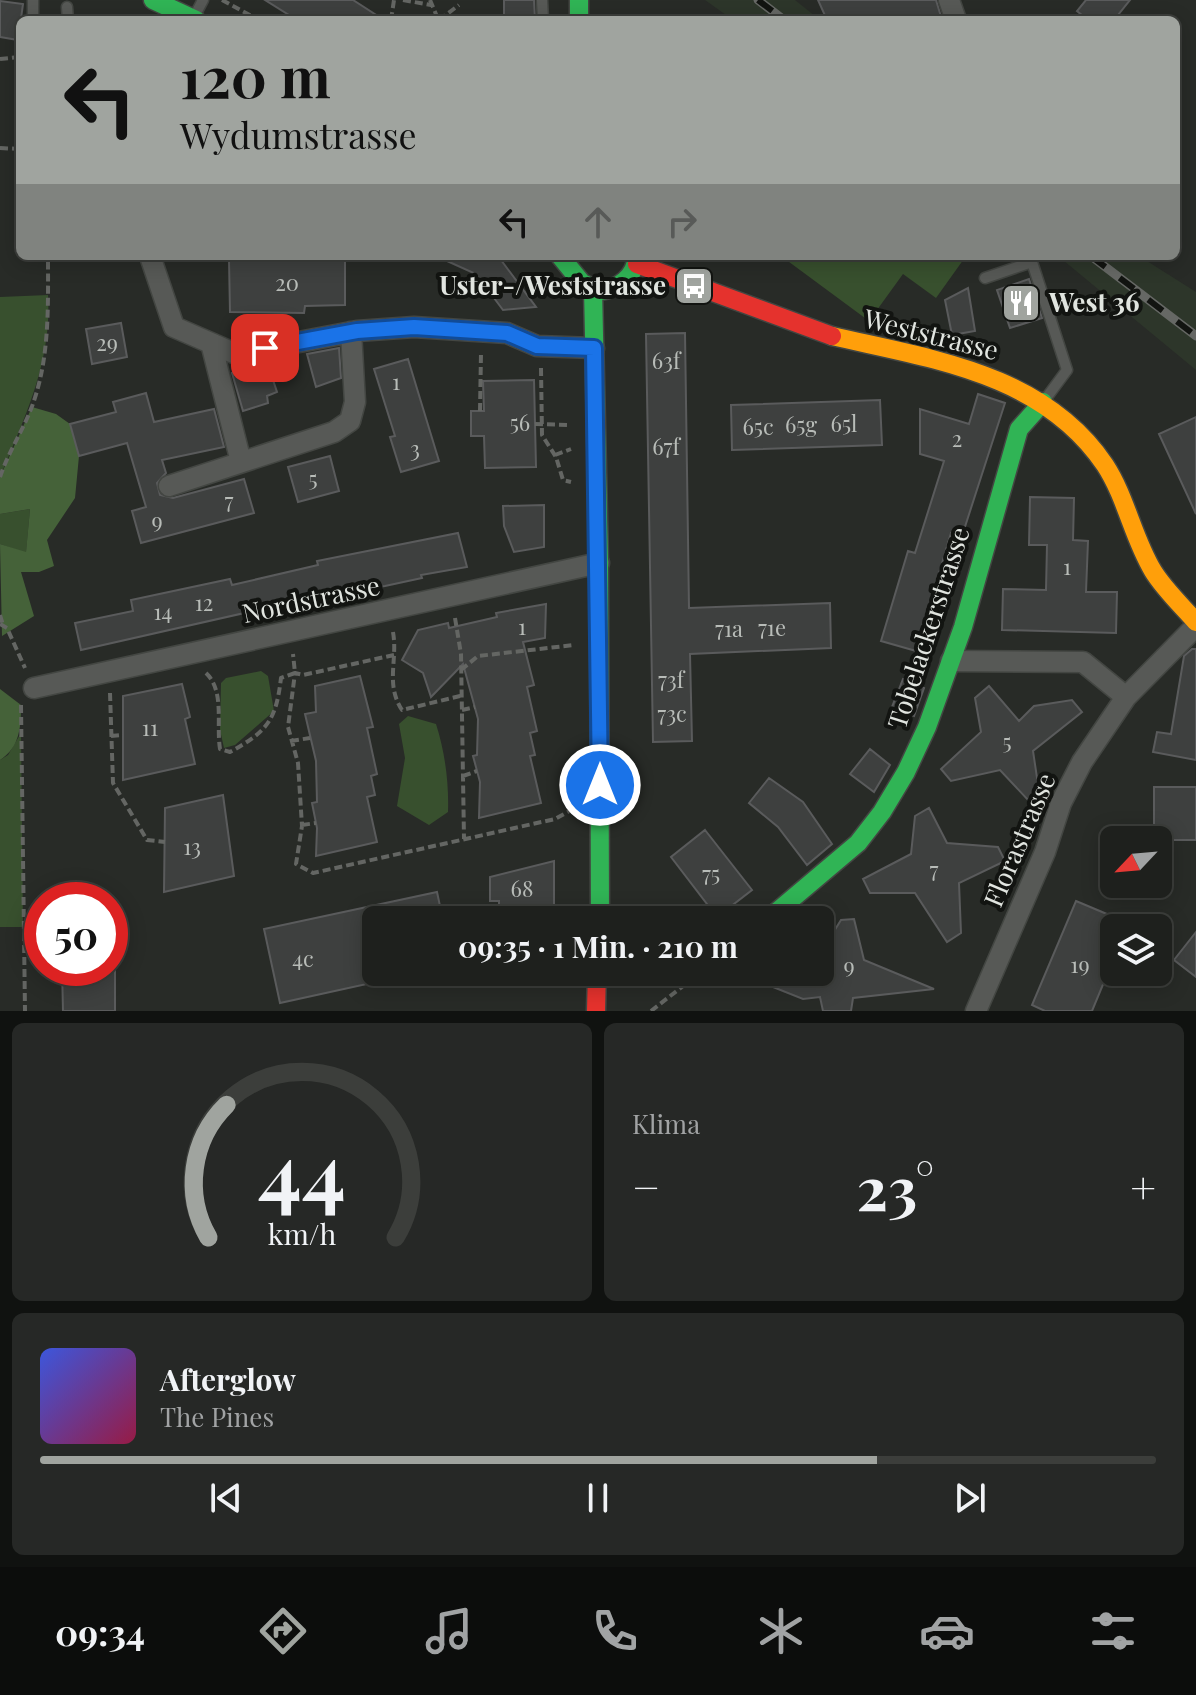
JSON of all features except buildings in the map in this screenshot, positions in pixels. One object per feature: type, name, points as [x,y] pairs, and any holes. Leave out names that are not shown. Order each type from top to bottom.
[{"type":"main road","points":[[153,0],[188,16]]},
{"type":"main road","points":[[563,260],[579,280],[593,289],[619,286],[637,260]]},
{"type":"main road","name":"Weststrasse","points":[[637,260],[825,334],[973,369],[1043,402],[1066,421],[1105,466],[1153,572],[1196,624]]},
{"type":"main road","points":[[593,289],[599,563],[600,906]]},
{"type":"main road","name":"Tobelackerstrasse","points":[[784,906],[829,869],[881,814],[915,753],[951,661],[1019,429],[1043,402]]},
{"type":"main road","points":[[596,1011],[597,986]]},
{"type":"street","points":[[151,260],[174,327],[236,354],[351,332],[414,327],[507,333],[542,346],[594,348]]},
{"type":"street","points":[[169,486],[334,432],[350,421],[355,402],[351,332]]},
{"type":"street","points":[[211,343],[241,462]]},
{"type":"street","name":"Nordstrasse","points":[[34,688],[599,563]]},
{"type":"street","name":"Florastrasse","points":[[976,1011],[1045,852],[1070,784],[1126,697],[1196,624]]},
{"type":"street","points":[[951,661],[1083,662],[1126,697]]},
{"type":"lane","points":[[67,7],[68,16]]},
{"type":"lane","points":[[985,278],[1032,262],[1067,370],[1043,402]]},
{"type":"path","points":[[222,0],[252,16]]},
{"type":"path","points":[[403,0],[431,3]]},
{"type":"path","points":[[444,16],[459,5]]},
{"type":"path","points":[[0,477],[32,407],[50,318],[48,260]]},
{"type":"path","points":[[480,411],[482,331]]},
{"type":"path","points":[[542,346],[538,424],[544,440],[555,455],[563,480],[574,482]]},
{"type":"path","points":[[538,424],[573,425]]},
{"type":"path","points":[[555,455],[573,449]]},
{"type":"path","points":[[450,595],[461,670],[464,839]]},
{"type":"path","points":[[389,610],[394,655],[391,672],[394,698],[402,710],[460,696]]},
{"type":"path","points":[[0,615],[34,688],[21,705],[25,1011]]},
{"type":"path","points":[[289,632],[295,673],[288,727],[298,763],[302,826],[296,864],[313,873],[555,819],[578,806]]},
{"type":"path","points":[[461,670],[478,656],[576,644]]},
{"type":"path","points":[[195,652],[196,665],[211,677],[218,690],[217,728],[220,749],[226,752],[261,733],[276,713],[281,678],[394,655]]},
{"type":"path","points":[[112,684],[113,783],[147,840],[165,842]]},
{"type":"path","points":[[462,710],[475,707]]},
{"type":"path","points":[[111,736],[123,735]]},
{"type":"path","points":[[291,741],[310,738]]},
{"type":"path","points":[[463,776],[477,771]]},
{"type":"path","points":[[302,826],[316,823]]},
{"type":"path","points":[[651,1011],[683,986]]},
{"type":"shaded area","points":[[705,0],[795,0],[815,16],[727,16]]},
{"type":"shaded area","points":[[1063,260],[1145,260],[1196,292],[1196,370]]},
{"type":"green space","points":[[786,260],[963,260],[936,298],[903,274],[869,321]]},
{"type":"green space","points":[[48,295],[46,343],[35,389],[0,477],[0,297]]},
{"type":"green space","points":[[32,407],[56,414],[70,424],[79,456],[75,498],[47,540],[54,566],[39,572],[21,572],[34,616],[2,636],[0,544],[26,552],[30,509],[0,514],[0,477]]},
{"type":"green space","points":[[30,509],[26,553],[0,544],[0,514]]},
{"type":"green space","points":[[261,671],[268,676],[274,711],[235,745],[224,748],[220,730],[221,683],[226,678]]},
{"type":"green space","points":[[0,689],[21,705],[20,729],[15,743],[0,760]]},
{"type":"green space","points":[[408,716],[436,724],[444,757],[448,812],[429,825],[397,806],[405,758],[399,724]]},
{"type":"green space","points":[[21,733],[23,927],[0,927],[0,760],[8,755]]},
{"type":"railway","points":[[758,0],[779,16]]},
{"type":"railway","points":[[1096,260],[1196,336]]},
{"type":"traffic: fast","points":[[153,0],[187,16]]},
{"type":"traffic: fast","points":[[579,0],[579,16]]},
{"type":"traffic: fast","points":[[563,260],[582,283],[599,291],[625,281],[636,260]]},
{"type":"traffic: fast","points":[[593,289],[599,563],[600,906]]},
{"type":"traffic: fast","points":[[784,906],[858,843],[882,812],[906,772],[927,727],[963,627],[1019,429],[1043,402]]},
{"type":"traffic: slow","points":[[832,336],[908,353],[982,375],[1050,409],[1080,434],[1105,465],[1119,490],[1153,571],[1196,622]]},
{"type":"traffic: jam","points":[[637,264],[832,336]]},
{"type":"traffic: jam","points":[[596,1011],[597,986]]},
{"type":"place","name":"Uster-/Weststrasse","points":[[694,286]]},
{"type":"place","name":"West 36","points":[[1021,303]]},
{"type":"route","points":[[265,348],[357,331],[414,327],[507,333],[537,346],[594,348],[600,785]]}]
